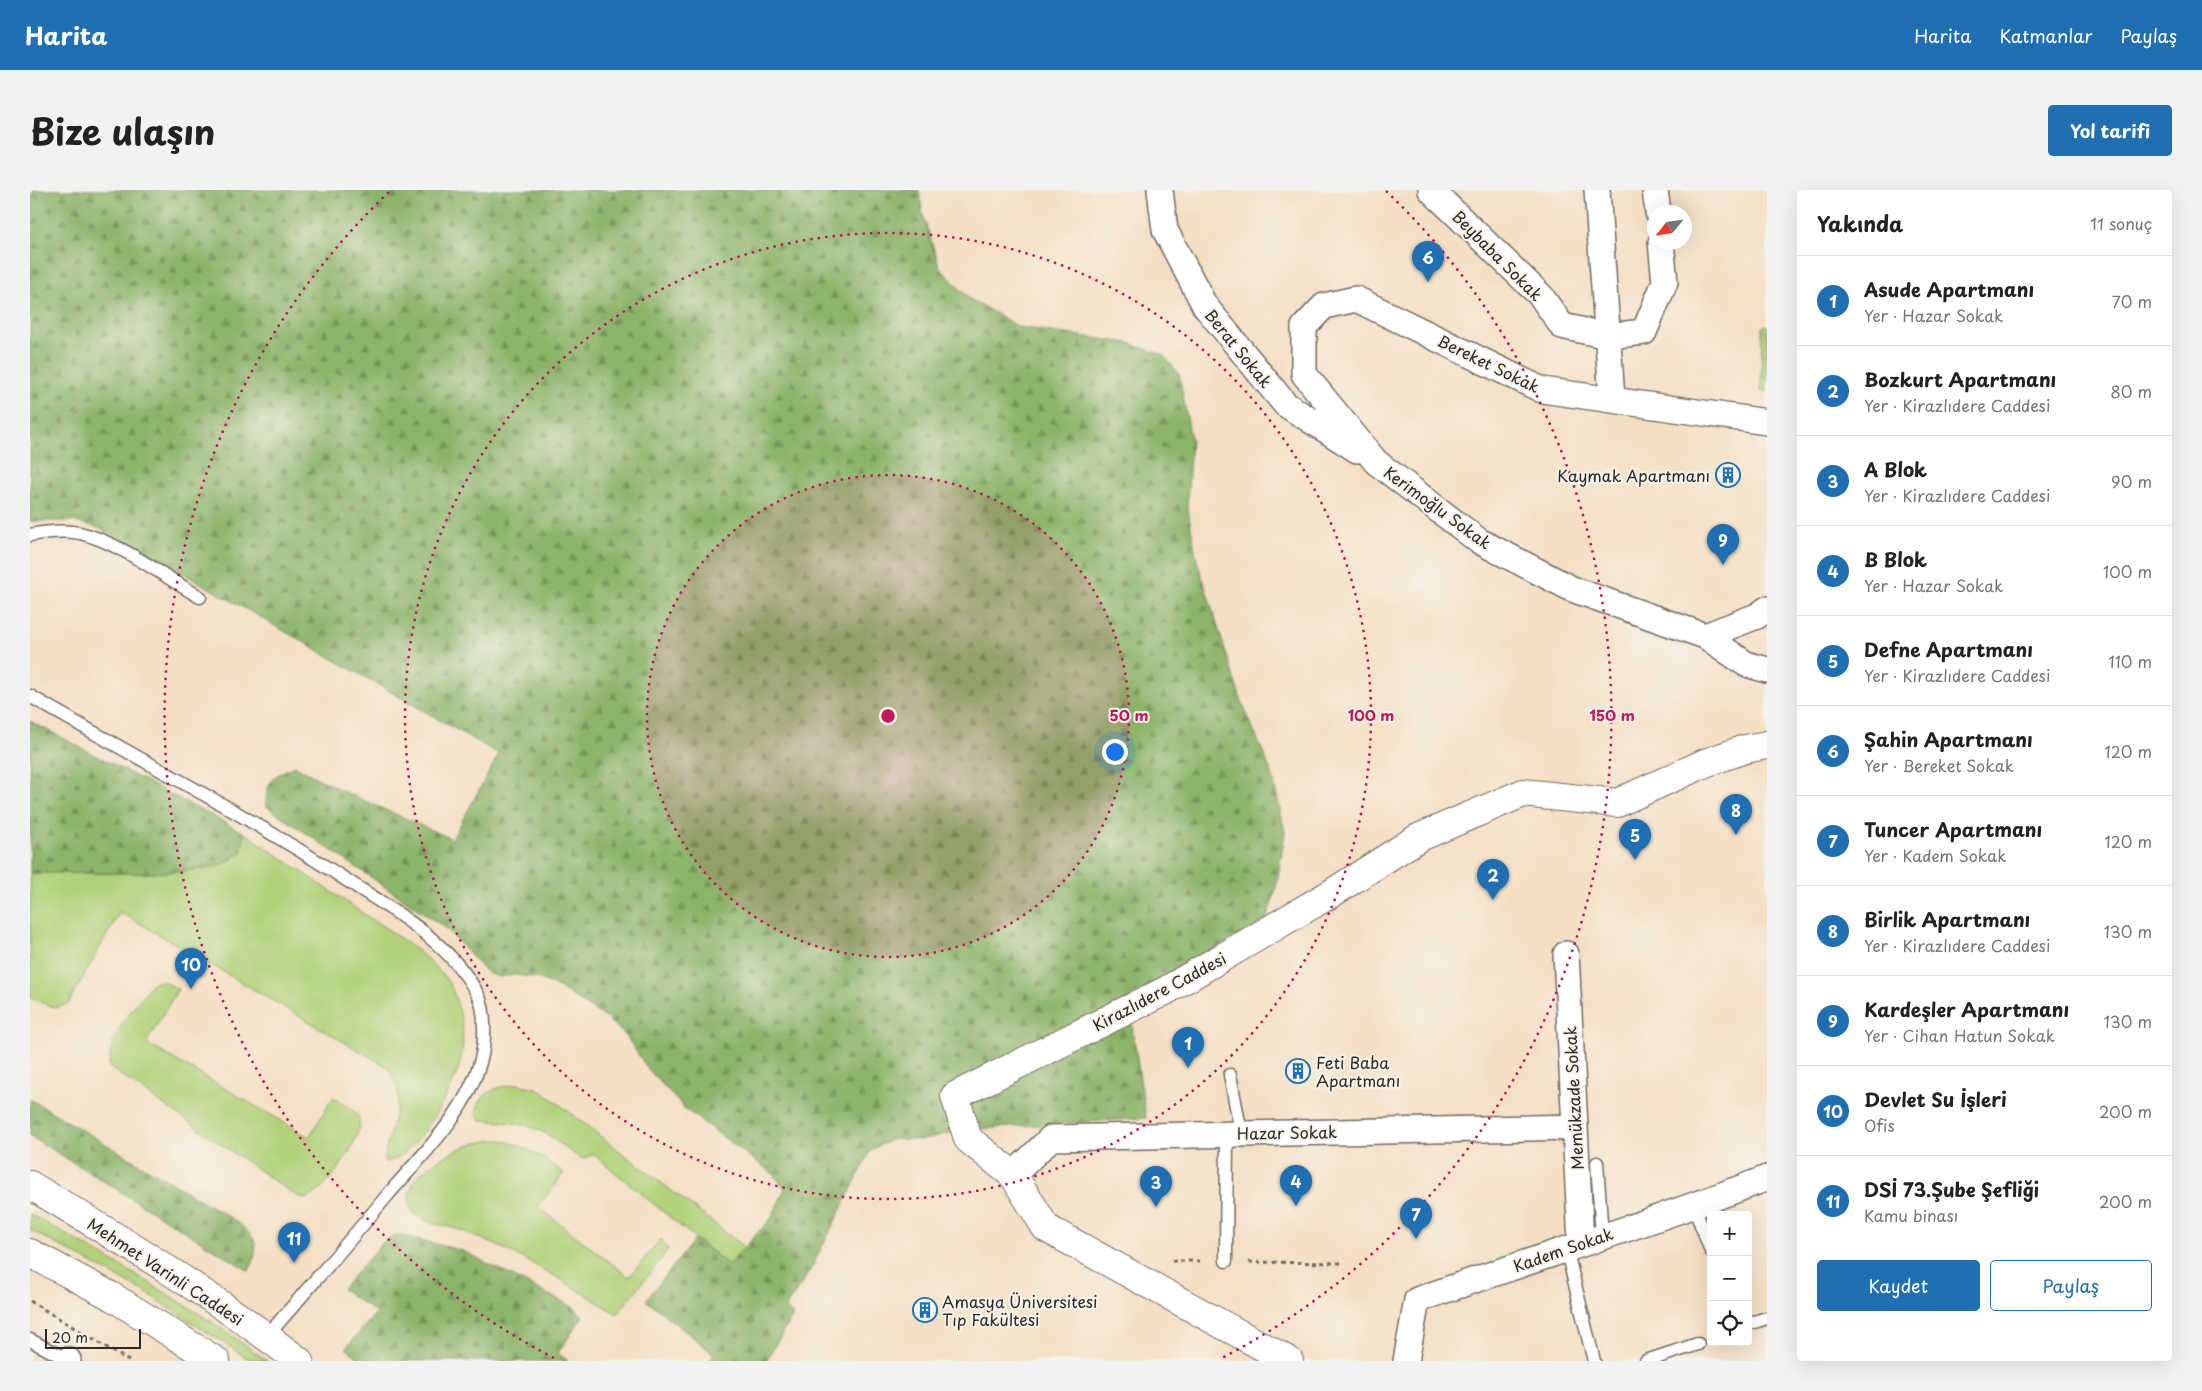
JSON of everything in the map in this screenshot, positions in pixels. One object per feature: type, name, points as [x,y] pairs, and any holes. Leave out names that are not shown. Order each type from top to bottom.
[{"type":"street","name":"Berat Sokak","points":[[1160,190],[1165,230],[1205,306],[1285,404],[1376,462]]},
{"type":"street","name":"Beybaba Sokak","points":[[1431,190],[1541,296],[1562,326],[1608,336],[1644,332],[1665,282],[1662,250]]},
{"type":"street","points":[[1597,190],[1612,398]]},
{"type":"street","points":[[1655,190],[1657,205]]},
{"type":"street","name":"Bereket Sokak","points":[[1304,374],[1304,327],[1324,306],[1356,298],[1542,390],[1612,398],[1767,422]]},
{"type":"street","name":"Kerimoğlu Sokak","points":[[1304,374],[1376,462],[1479,541],[1572,589],[1705,636],[1746,664],[1767,670]]},
{"type":"street","points":[[1705,636],[1757,616],[1767,609]]},
{"type":"street","name":"Kirazlıdere Caddesi","points":[[1289,1361],[1046,1228],[1014,1174],[968,1139],[955,1096],[1165,991],[1332,893],[1418,838],[1523,793],[1617,803],[1705,763],[1745,749],[1767,745]]},
{"type":"street","name":"Memükzade Sokak","points":[[1566,954],[1583,1242]]},
{"type":"street","name":"Hazar Sokak","points":[[1014,1174],[1051,1138],[1575,1127]]},
{"type":"street","name":"Kadem Sokak","points":[[1406,1361],[1416,1300],[1694,1206],[1767,1178]]},
{"type":"street","name":"Mehmet Varinli Caddesi","points":[[30,1185],[128,1244],[267,1336],[299,1361]]},
{"type":"street","points":[[30,1253],[111,1296],[216,1361]]},
{"type":"lane","points":[[30,535],[44,532],[79,533],[109,544],[200,597]]},
{"type":"lane","points":[[30,696],[285,839],[393,910],[434,940],[462,971],[480,999],[484,1031],[482,1058],[472,1084],[456,1112],[422,1156],[267,1336]]},
{"type":"lane","points":[[1226,1261],[1234,1133],[1230,1074]]},
{"type":"lane","points":[[1594,1361],[1583,1242],[1598,1163]]},
{"type":"lane","points":[[1694,1206],[1707,1240]]},
{"type":"lane","points":[[1752,1323],[1767,1318]]},
{"type":"lane","points":[[30,1340],[68,1361]]},
{"type":"lane","points":[[1646,1361],[1698,1344]]},
{"type":"path","points":[[30,1300],[128,1361]]},
{"type":"green space","points":[[30,190],[919,190],[923,215],[940,268],[970,299],[1019,327],[1129,343],[1163,355],[1179,374],[1191,439],[1187,504],[1197,561],[1240,697],[1272,774],[1285,832],[1276,889],[1266,920],[1128,998],[1146,1118],[963,1130],[922,1140],[893,1139],[871,1150],[810,1271],[785,1308],[793,1315],[766,1361],[709,1361],[714,1354],[646,1300],[695,1239],[729,1265],[772,1217],[785,1188],[772,1173],[684,1108],[648,1069],[626,1036],[607,1019],[559,987],[538,978],[515,975],[499,977],[487,973],[447,929],[266,806],[267,791],[272,780],[275,776],[294,766],[345,792],[452,839],[499,754],[139,548],[99,528],[73,521],[30,521]]},
{"type":"green space","points":[[1767,325],[1767,391],[1761,391],[1762,327]]},
{"type":"green space","points":[[30,721],[245,833],[241,853],[222,865],[194,870],[151,873],[30,873]]},
{"type":"green space","points":[[245,833],[420,953],[431,962],[451,987],[462,1025],[463,1038],[460,1062],[451,1086],[428,1127],[405,1153],[395,1158],[385,1162],[387,1143],[398,1105],[396,1084],[389,1068],[120,912],[68,1004],[56,1008],[30,998],[30,873],[151,873],[194,870],[222,865],[241,853]]},
{"type":"green space","points":[[163,981],[178,989],[146,1043],[309,1137],[333,1097],[349,1107],[358,1116],[359,1129],[349,1152],[332,1176],[314,1194],[306,1199],[295,1195],[109,1067],[113,1044],[123,1022],[152,983]]},
{"type":"green space","points":[[517,1084],[537,1088],[551,1098],[746,1248],[729,1266],[593,1154],[583,1159],[543,1132],[528,1126],[480,1120],[476,1114],[478,1106],[485,1095],[496,1089]]},
{"type":"green space","points":[[30,1099],[239,1224],[250,1234],[256,1246],[249,1271],[30,1136]]},
{"type":"green space","points":[[500,1140],[526,1149],[564,1173],[538,1207],[629,1277],[661,1239],[668,1249],[617,1314],[560,1279],[501,1247],[460,1230],[423,1220],[414,1213],[409,1202],[409,1196],[413,1184],[424,1170],[442,1158],[469,1145]]},
{"type":"green space","points":[[30,1214],[181,1302],[267,1361],[252,1361],[145,1292],[30,1230]]},
{"type":"green space","points":[[398,1234],[463,1251],[573,1307],[583,1316],[558,1353],[568,1361],[362,1361],[346,1348],[376,1313],[342,1289],[385,1240]]},
{"type":"place","name":"Şahin Apartmanı","points":[[1428,282]]},
{"type":"place","name":"Kaymak Apartmanı","points":[[1728,475]]},
{"type":"place","name":"Kardeşler Apartmanı","points":[[1723,565]]},
{"type":"place","name":"Birlik Apartmanı","points":[[1736,835]]},
{"type":"place","name":"Defne Apartmanı","points":[[1635,860]]},
{"type":"place","name":"Bozkurt Apartmanı","points":[[1493,900]]},
{"type":"place","name":"Devlet Su İşleri","points":[[191,989]]},
{"type":"place","name":"Asude Apartmanı","points":[[1188,1068]]},
{"type":"place","name":"Feti Baba Apartmanı","points":[[1298,1071]]},
{"type":"place","name":"B Blok","points":[[1296,1206]]},
{"type":"place","name":"A Blok","points":[[1156,1207]]},
{"type":"place","name":"Tuncer Apartmanı","points":[[1416,1239]]},
{"type":"place","name":"DSİ 73.Şube Şefliği","points":[[294,1263]]},
{"type":"place","name":"Amasya Üniversitesi Tıp Fakültesi","points":[[925,1310]]}]
